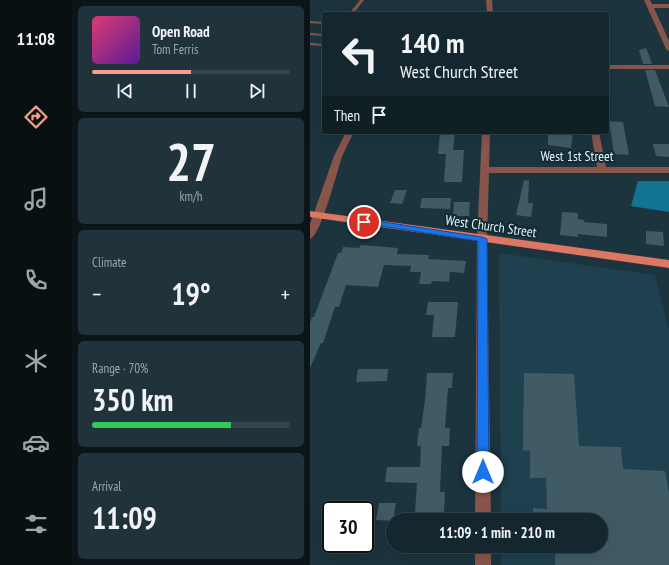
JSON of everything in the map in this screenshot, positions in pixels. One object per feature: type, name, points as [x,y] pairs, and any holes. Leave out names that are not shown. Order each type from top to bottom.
[{"type":"main road","name":"West Church Street","points":[[314,214],[482,239],[669,264]]},
{"type":"street","points":[[489,0],[490,12]]},
{"type":"street","points":[[648,3],[669,6]]},
{"type":"street","points":[[648,3],[666,34],[669,49]]},
{"type":"street","points":[[609,67],[669,67]]},
{"type":"street","points":[[310,236],[314,214],[338,156],[349,134]]},
{"type":"street","points":[[483,513],[482,239],[486,134]]},
{"type":"street","points":[[595,134],[602,170]]},
{"type":"street","name":"West 1st Street","points":[[485,170],[669,170]]},
{"type":"street","points":[[483,553],[483,565]]},
{"type":"lane","points":[[353,12],[362,0]]},
{"type":"lane","points":[[310,22],[322,23]]},
{"type":"lane","points":[[310,34],[322,34]]},
{"type":"lane","points":[[310,44],[322,45]]},
{"type":"shaded area","points":[[638,181],[669,181],[669,212],[631,206]]},
{"type":"shaded area","points":[[499,253],[655,275],[669,330],[669,565],[501,565],[501,553],[608,553],[608,513],[501,513]]},
{"type":"building","points":[[646,48],[652,64],[643,64],[639,50]]},
{"type":"building","points":[[645,70],[655,70],[669,107],[655,106]]},
{"type":"building","points":[[609,121],[623,122],[629,155],[614,154]]},
{"type":"building","points":[[440,134],[455,134],[453,150],[464,150],[462,182],[444,182],[446,154],[438,154]]},
{"type":"building","points":[[548,134],[573,134],[571,148],[548,145]]},
{"type":"building","points":[[653,144],[669,144],[669,157],[656,156]]},
{"type":"building","points":[[524,180],[529,181],[528,203],[533,203],[531,217],[516,215]]},
{"type":"building","points":[[395,190],[407,190],[402,204],[390,203]]},
{"type":"building","points":[[422,198],[451,198],[450,209],[420,208]]},
{"type":"building","points":[[454,202],[470,202],[469,216],[453,216]]},
{"type":"building","points":[[562,212],[578,213],[578,219],[584,220],[584,222],[607,224],[607,237],[578,234],[578,237],[560,235]]},
{"type":"building","points":[[646,231],[663,232],[664,246],[646,244]]},
{"type":"building","points":[[361,245],[398,248],[397,254],[429,255],[428,259],[466,261],[464,273],[450,272],[449,282],[432,281],[431,284],[419,284],[421,272],[410,272],[411,266],[384,265],[378,287],[346,285],[339,307],[335,307],[323,343],[321,343],[310,368],[310,323],[312,317],[314,317],[338,253],[341,253],[343,247],[359,248]]},
{"type":"building","points":[[428,302],[458,302],[455,337],[432,337],[434,315],[426,315]]},
{"type":"building","points":[[358,369],[388,369],[387,381],[356,382]]},
{"type":"building","points":[[427,373],[453,373],[452,388],[448,388],[445,428],[450,428],[449,446],[442,446],[440,492],[445,492],[444,513],[415,513],[417,483],[385,482],[387,467],[420,467],[421,446],[417,446],[425,400]]},
{"type":"building","points":[[524,373],[574,374],[579,446],[621,447],[623,469],[665,471],[669,493],[669,565],[555,565],[555,553],[608,553],[608,513],[533,513],[533,508],[547,509],[546,478],[530,478],[530,451],[523,450]]},
{"type":"building","points":[[379,503],[396,503],[394,513],[386,513],[386,521],[376,520]]},
{"type":"route","points":[[364,222],[482,239],[483,472]]}]
